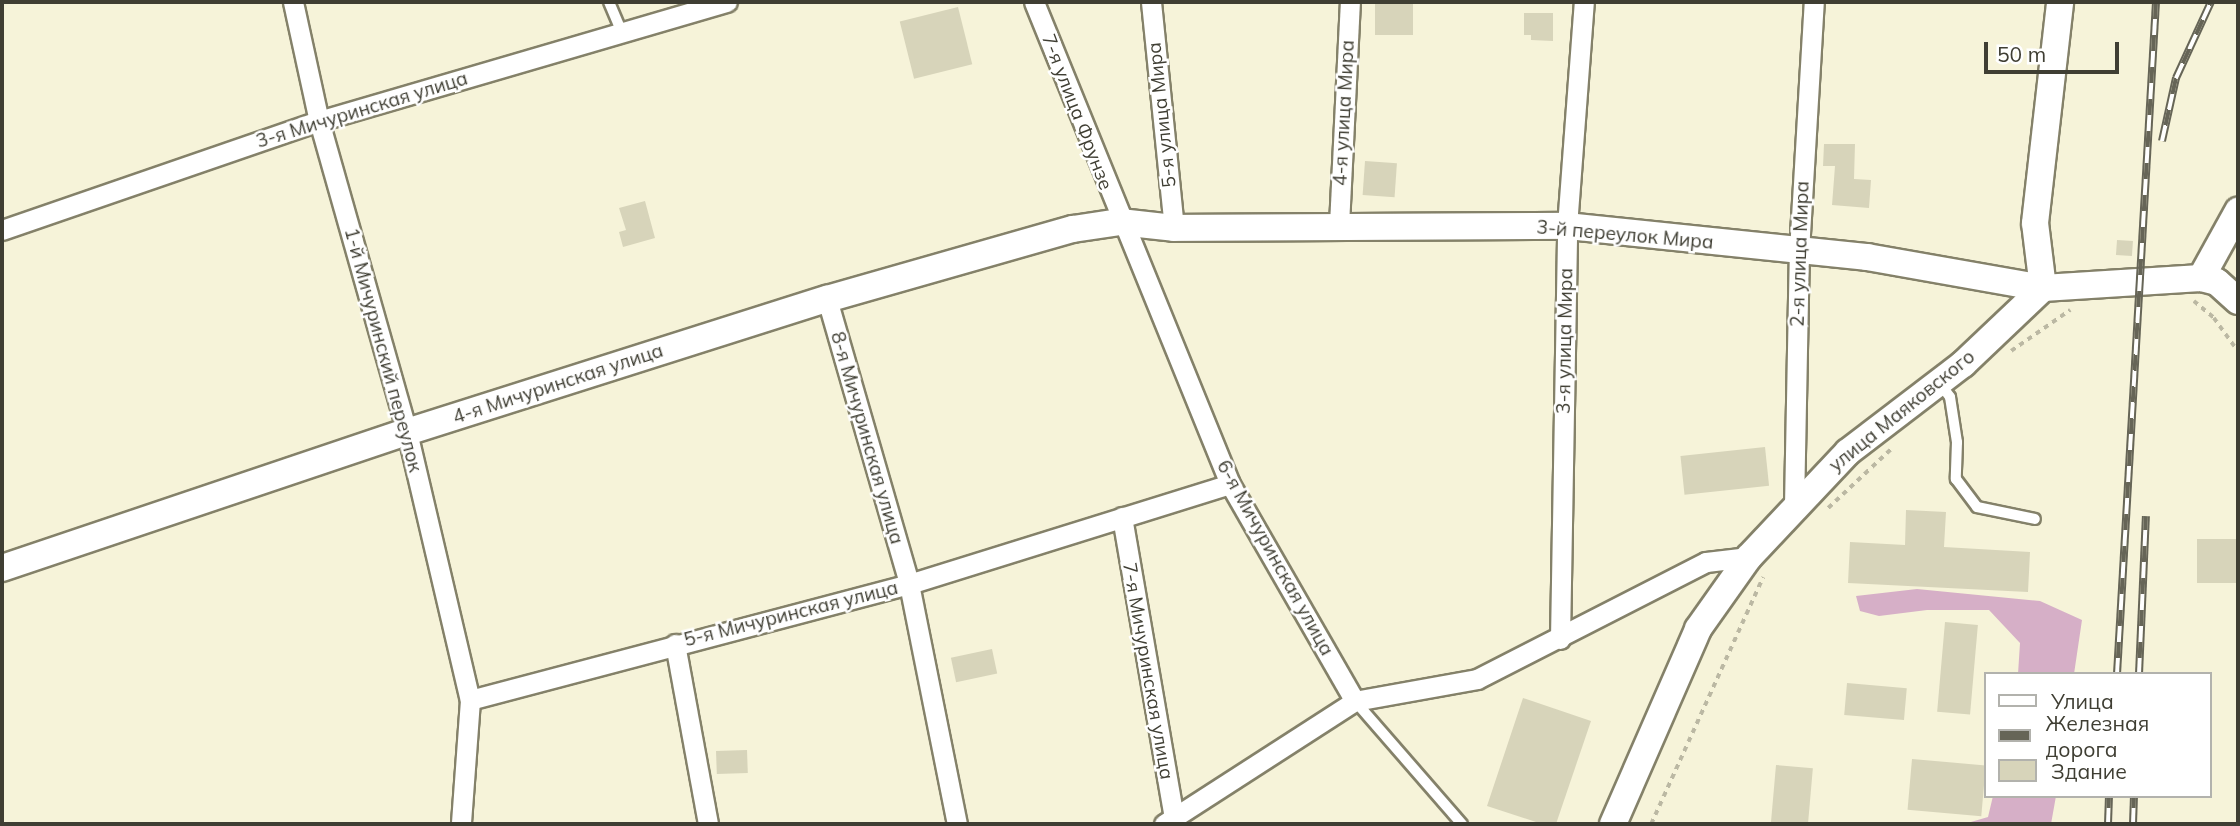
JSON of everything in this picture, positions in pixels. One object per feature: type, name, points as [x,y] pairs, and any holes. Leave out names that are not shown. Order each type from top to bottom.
[{"type":"street","name":"1-й Мичуринский переулок","points":[[293,2],[318,121],[407,432],[470,700]]},
{"type":"street","name":"3-я Мичуринская улица","points":[[2,230],[318,121],[727,2]]},
{"type":"street","name":"7-я улица Фрунзе","points":[[1034,2],[1120,222]]},
{"type":"street","name":"5-я улица Мира","points":[[1150,2],[1174,228]]},
{"type":"street","name":"4-я улица Мира","points":[[1339,225],[1350,2]]},
{"type":"street","name":"3-я улица Мира","points":[[1560,639],[1567,226],[1584,2]]},
{"type":"street","name":"2-я улица Мира","points":[[1794,506],[1799,251],[1814,2]]},
{"type":"street","points":[[2060,2],[2035,223],[2043,288],[2194,287],[2217,282],[2238,301]]},
{"type":"street","points":[[2194,287],[2238,211]]},
{"type":"street","name":"3-й переулок Мира","points":[[1120,222],[1174,228],[1339,225],[1567,226],[1867,257],[2043,288]]},
{"type":"street","name":"4-я Мичуринская улица","points":[[2,568],[407,432],[827,299],[1073,229],[1120,222]]},
{"type":"street","name":"6-я Мичуринская улица","points":[[1120,222],[1230,484],[1355,701]]},
{"type":"street","name":"улица Маяковского","points":[[1612,824],[1698,629],[1757,566],[1794,506],[1848,452],[1938,382],[2043,288]]},
{"type":"street","name":"8-я Мичуринская улица","points":[[827,299],[909,584],[957,824]]},
{"type":"street","name":"5-я Мичуринская улица","points":[[470,700],[675,643],[909,584],[1230,484]]},
{"type":"street","name":"7-я Мичуринская улица","points":[[1122,517],[1170,822]]},
{"type":"street","points":[[1170,822],[1355,701],[1477,679],[1560,639],[1706,562],[1757,566]]},
{"type":"street","points":[[675,643],[708,824]]},
{"type":"street","points":[[461,824],[470,700]]},
{"type":"lane","points":[[609,2],[622,32]]},
{"type":"lane","points":[[1938,382],[1950,397],[1957,442],[1956,479],[1977,508],[2035,519]]},
{"type":"lane","name":"6-я Мичуринская улица","points":[[1355,701],[1462,824]]},
{"type":"path","points":[[2194,287],[2238,351]]},
{"type":"path","points":[[2001,358],[2064,311],[2076,309]]},
{"type":"path","points":[[1819,517],[1897,443]]},
{"type":"path","points":[[1651,824],[1757,566]]},
{"type":"shaded area","points":[[1917,589],[2040,601],[2082,620],[2074,672],[2018,672],[2020,643],[1989,610],[1927,610],[1879,616],[1860,611],[1856,596]]},
{"type":"shaded area","points":[[1993,798],[2056,798],[2051,824],[1964,824],[1988,817]]},
{"type":"building","points":[[1375,2],[1413,2],[1413,35],[1375,35]]},
{"type":"building","points":[[958,7],[972,64],[914,79],[900,22]]},
{"type":"building","points":[[1524,13],[1553,13],[1553,41],[1531,40],[1531,35],[1524,35]]},
{"type":"building","points":[[1824,144],[1855,144],[1854,179],[1871,180],[1869,208],[1832,205],[1835,166],[1823,166]]},
{"type":"building","points":[[1365,161],[1397,163],[1395,197],[1363,195]]},
{"type":"building","points":[[645,201],[655,238],[623,247],[619,232],[626,230],[619,208]]},
{"type":"building","points":[[2117,240],[2133,241],[2132,256],[2116,255]]},
{"type":"building","points":[[1765,447],[1769,486],[1685,495],[1680,456]]},
{"type":"building","points":[[1906,510],[1946,512],[1944,547],[2030,552],[2028,592],[1848,583],[1850,542],[1905,545]]},
{"type":"building","points":[[2197,539],[2238,539],[2238,583],[2197,583]]},
{"type":"building","points":[[1945,622],[1978,625],[1970,715],[1937,712]]},
{"type":"building","points":[[992,649],[997,673],[956,682],[951,658]]},
{"type":"building","points":[[1847,683],[1907,688],[1904,720],[1844,715]]},
{"type":"building","points":[[1523,698],[1591,721],[1556,824],[1542,824],[1487,806]]},
{"type":"building","points":[[747,750],[748,773],[717,774],[716,751]]},
{"type":"building","points":[[1912,759],[1984,765],[1981,816],[1908,810]]},
{"type":"building","points":[[1776,765],[1813,768],[1808,824],[1771,823]]},
{"type":"railway","points":[[2117,672],[2156,2]]},
{"type":"railway","points":[[2162,141],[2176,78],[2211,2]]},
{"type":"railway","points":[[2139,672],[2146,516]]},
{"type":"railway","points":[[2108,824],[2109,798]]},
{"type":"railway","points":[[2133,824],[2134,798]]}]
